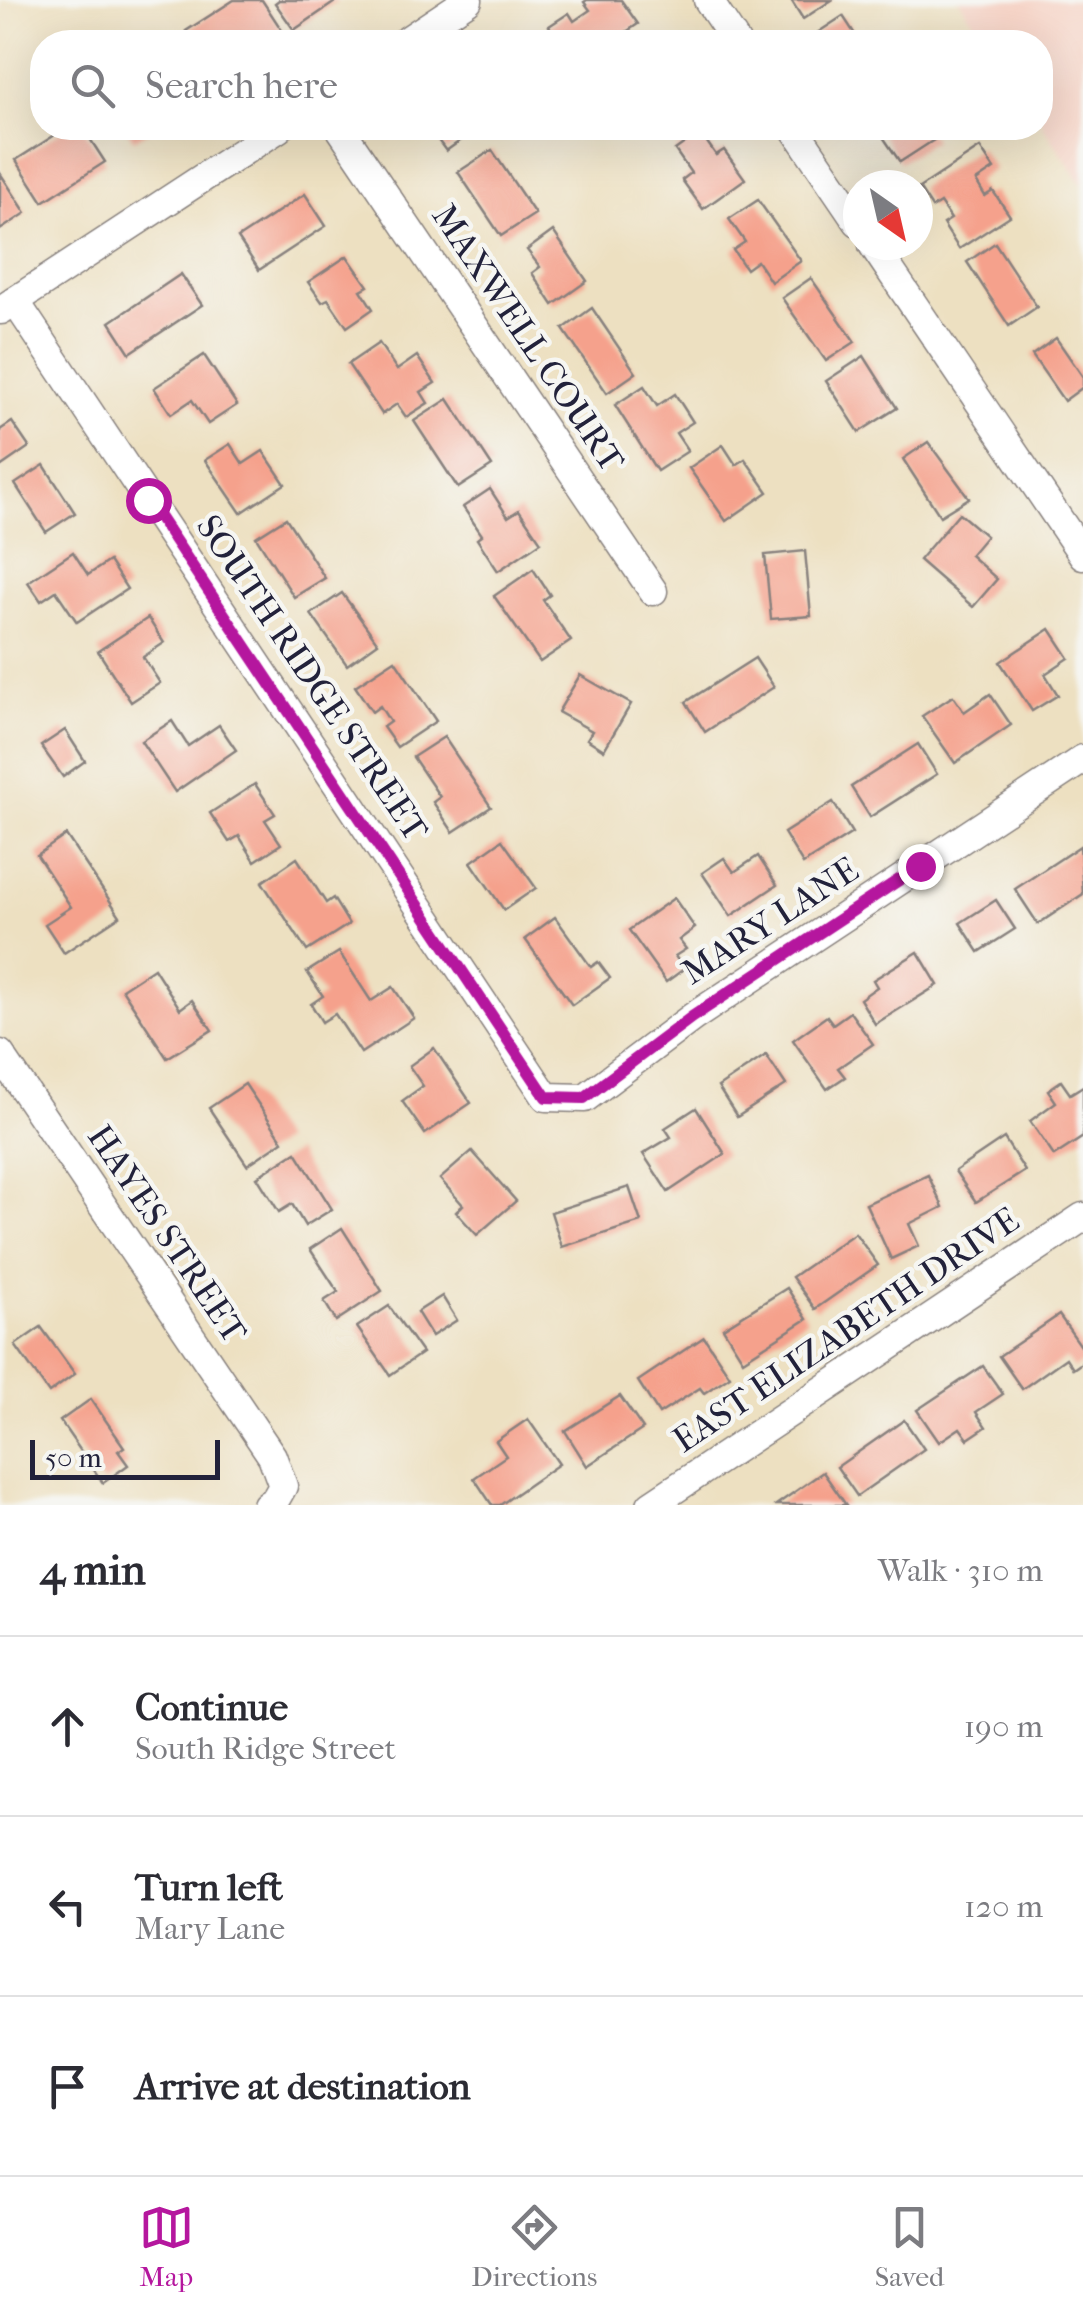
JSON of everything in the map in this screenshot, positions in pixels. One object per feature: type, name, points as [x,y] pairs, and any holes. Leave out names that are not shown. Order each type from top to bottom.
[{"type":"street","points":[[423,30],[468,0]]},
{"type":"street","points":[[708,0],[728,30]]},
{"type":"street","points":[[7,306],[261,140]]},
{"type":"street","name":"MAXWELL COURT","points":[[348,140],[653,591]]},
{"type":"street","points":[[802,140],[843,200]]},
{"type":"street","points":[[883,260],[1083,555]]},
{"type":"street","name":"SOUTH RIDGE STREET","points":[[7,306],[546,1097]]},
{"type":"street","name":"MARY LANE","points":[[546,1097],[584,1098],[692,1017],[1083,759]]},
{"type":"street","name":"HAYES STREET","points":[[0,1054],[272,1456],[284,1486],[268,1505]]},
{"type":"street","name":"EAST ELIZABETH DRIVE","points":[[651,1505],[1083,1216]]},
{"type":"shaded area","points":[[959,0],[1083,0],[1083,186],[1052,140],[1053,30],[979,30]]},
{"type":"building","points":[[234,0],[262,0],[282,30],[188,30]]},
{"type":"building","points":[[338,0],[294,30],[275,3]]},
{"type":"building","points":[[621,0],[638,24],[629,30],[552,30],[549,26],[569,13],[574,21],[590,10],[584,2]]},
{"type":"building","points":[[791,0],[832,0],[803,19]]},
{"type":"building","points":[[843,16],[852,30],[822,30]]},
{"type":"building","points":[[47,140],[91,140],[105,162],[43,202],[16,160]]},
{"type":"building","points":[[438,140],[461,140],[446,151]]},
{"type":"building","points":[[689,140],[706,140],[716,155],[724,150],[745,179],[703,209],[682,180],[691,173],[675,150]]},
{"type":"building","points":[[885,140],[934,140],[900,162]]},
{"type":"building","points":[[980,148],[994,169],[976,181],[985,196],[993,191],[1010,216],[959,249],[943,224],[951,219],[940,203],[933,207],[933,179]]},
{"type":"building","points":[[492,150],[535,214],[501,236],[458,172]]},
{"type":"building","points":[[0,173],[26,213],[0,230]]},
{"type":"building","points":[[305,194],[326,226],[259,270],[238,238]]},
{"type":"building","points":[[758,200],[801,261],[771,282],[757,261],[746,269],[733,250],[745,242],[729,219]]},
{"type":"building","points":[[553,231],[587,281],[553,305],[532,273],[540,267],[527,250]]},
{"type":"building","points":[[995,243],[1037,307],[1009,326],[967,262]]},
{"type":"building","points":[[347,256],[368,286],[361,290],[373,309],[347,327],[328,299],[322,302],[308,282]]},
{"type":"building","points":[[181,274],[202,305],[130,353],[110,322]]},
{"type":"building","points":[[811,278],[855,342],[826,361],[782,298]]},
{"type":"building","points":[[592,308],[636,373],[607,393],[563,329]]},
{"type":"building","points":[[1056,338],[1083,377],[1083,387],[1064,401],[1032,355]]},
{"type":"building","points":[[379,343],[397,370],[417,356],[435,383],[421,392],[428,403],[406,417],[397,404],[382,414],[348,364]]},
{"type":"building","points":[[204,355],[237,405],[208,424],[192,400],[171,414],[154,388]]},
{"type":"building","points":[[864,356],[897,408],[859,432],[826,381]]},
{"type":"building","points":[[644,386],[657,406],[675,394],[693,422],[676,433],[688,451],[657,471],[615,405]]},
{"type":"building","points":[[448,399],[492,466],[458,488],[414,421]]},
{"type":"building","points":[[12,422],[29,447],[0,467],[0,430]]},
{"type":"building","points":[[928,442],[969,498],[940,516],[903,459]]},
{"type":"building","points":[[230,444],[243,464],[263,451],[285,484],[241,513],[205,460]]},
{"type":"building","points":[[723,445],[736,465],[745,459],[768,492],[726,521],[689,468]]},
{"type":"building","points":[[44,465],[75,513],[46,532],[15,484]]},
{"type":"building","points":[[490,489],[508,517],[519,510],[541,542],[498,571],[477,539],[482,535],[463,507]]},
{"type":"building","points":[[959,513],[986,536],[970,555],[997,579],[973,607],[919,560]]},
{"type":"building","points":[[286,518],[325,578],[294,597],[256,537]]},
{"type":"building","points":[[805,551],[811,616],[771,619],[765,555]]},
{"type":"building","points":[[73,552],[88,575],[109,561],[127,589],[77,622],[56,591],[41,601],[28,582]]},
{"type":"building","points":[[533,569],[550,595],[543,600],[571,641],[540,662],[494,596]]},
{"type":"building","points":[[342,593],[378,643],[347,665],[311,614]]},
{"type":"building","points":[[148,618],[164,643],[143,657],[160,683],[131,702],[98,651]]},
{"type":"building","points":[[1050,629],[1069,658],[1045,674],[1058,695],[1032,711],[1000,662]]},
{"type":"building","points":[[755,658],[774,687],[705,732],[686,702]]},
{"type":"building","points":[[395,660],[436,721],[397,747],[383,727],[390,722],[380,706],[372,712],[355,686]]},
{"type":"building","points":[[580,675],[631,704],[604,750],[587,739],[592,731],[558,712]]},
{"type":"building","points":[[990,694],[1011,725],[955,763],[922,716],[953,696],[964,712]]},
{"type":"building","points":[[172,721],[188,746],[219,725],[236,750],[175,792],[141,741]]},
{"type":"building","points":[[65,730],[85,761],[63,777],[41,746]]},
{"type":"building","points":[[444,737],[491,807],[453,832],[433,802],[440,797],[413,757]]},
{"type":"building","points":[[918,744],[937,774],[870,817],[851,787]]},
{"type":"building","points":[[255,784],[275,814],[265,820],[281,844],[255,861],[239,836],[229,842],[210,813]]},
{"type":"building","points":[[833,802],[852,833],[803,864],[784,833]]},
{"type":"building","points":[[66,835],[120,916],[64,953],[45,924],[71,907],[37,855]]},
{"type":"building","points":[[502,840],[536,888],[504,910],[471,862]]},
{"type":"building","points":[[1080,846],[1083,894],[1038,924],[1015,889]]},
{"type":"building","points":[[758,856],[777,885],[731,916],[702,873],[724,858],[734,872]]},
{"type":"building","points":[[297,858],[326,903],[333,898],[349,924],[307,951],[262,882]]},
{"type":"building","points":[[674,898],[695,928],[679,940],[686,949],[675,956],[684,969],[666,982],[629,930]]},
{"type":"building","points":[[996,900],[1015,929],[979,952],[960,923]]},
{"type":"building","points":[[555,917],[591,967],[598,962],[610,978],[572,1005],[525,939]]},
{"type":"building","points":[[339,952],[371,1001],[393,987],[414,1018],[361,1053],[335,1014],[322,1022],[311,1004],[323,996],[307,972]]},
{"type":"building","points":[[918,952],[938,985],[875,1024],[860,999],[877,987],[873,980]]},
{"type":"building","points":[[154,968],[180,1009],[192,1000],[212,1030],[167,1058],[122,989]]},
{"type":"building","points":[[850,1012],[873,1044],[838,1068],[845,1077],[827,1089],[793,1040],[827,1016],[833,1024]]},
{"type":"building","points":[[434,1048],[471,1103],[425,1134],[402,1101],[423,1086],[409,1066]]},
{"type":"building","points":[[766,1055],[786,1085],[737,1117],[718,1087]]},
{"type":"building","points":[[1061,1081],[1070,1094],[1083,1086],[1083,1137],[1054,1156],[1030,1121],[1056,1102],[1048,1090]]},
{"type":"building","points":[[245,1084],[283,1141],[247,1165],[209,1108]]},
{"type":"building","points":[[696,1108],[725,1154],[668,1192],[643,1154],[671,1137],[665,1128]]},
{"type":"building","points":[[1004,1138],[1025,1171],[976,1202],[955,1171]]},
{"type":"building","points":[[472,1151],[516,1201],[477,1235],[456,1212],[463,1205],[440,1179]]},
{"type":"building","points":[[296,1152],[332,1209],[305,1226],[292,1204],[279,1212],[257,1177]]},
{"type":"building","points":[[928,1175],[943,1207],[909,1224],[919,1246],[891,1259],[866,1204]]},
{"type":"building","points":[[629,1187],[641,1222],[562,1247],[551,1212]]},
{"type":"building","points":[[342,1228],[382,1291],[336,1321],[324,1301],[338,1292],[310,1249]]},
{"type":"building","points":[[855,1233],[878,1265],[815,1309],[792,1277]]},
{"type":"building","points":[[787,1288],[807,1319],[743,1360],[723,1328]]},
{"type":"building","points":[[442,1296],[457,1320],[432,1336],[417,1312]]},
{"type":"building","points":[[389,1306],[422,1353],[390,1375],[357,1327]]},
{"type":"building","points":[[1059,1315],[1083,1349],[1083,1362],[1073,1369],[1066,1358],[1022,1389],[999,1356]]},
{"type":"building","points":[[41,1327],[75,1374],[49,1393],[15,1345]]},
{"type":"building","points":[[704,1337],[730,1376],[704,1393],[700,1388],[659,1414],[638,1381]]},
{"type":"building","points":[[983,1366],[1003,1394],[976,1412],[986,1427],[968,1439],[960,1428],[939,1442],[917,1410]]},
{"type":"building","points":[[620,1396],[643,1429],[587,1466],[565,1431]]},
{"type":"building","points":[[91,1399],[124,1447],[118,1451],[128,1465],[103,1483],[60,1421]]},
{"type":"building","points":[[528,1419],[559,1464],[500,1505],[492,1505],[474,1478],[506,1456],[496,1441]]},
{"type":"building","points":[[904,1420],[924,1449],[857,1496],[837,1467]]},
{"type":"building","points":[[823,1472],[846,1505],[776,1505]]},
{"type":"route","points":[[148,500],[546,1097],[584,1098],[692,1017],[920,866]]}]
